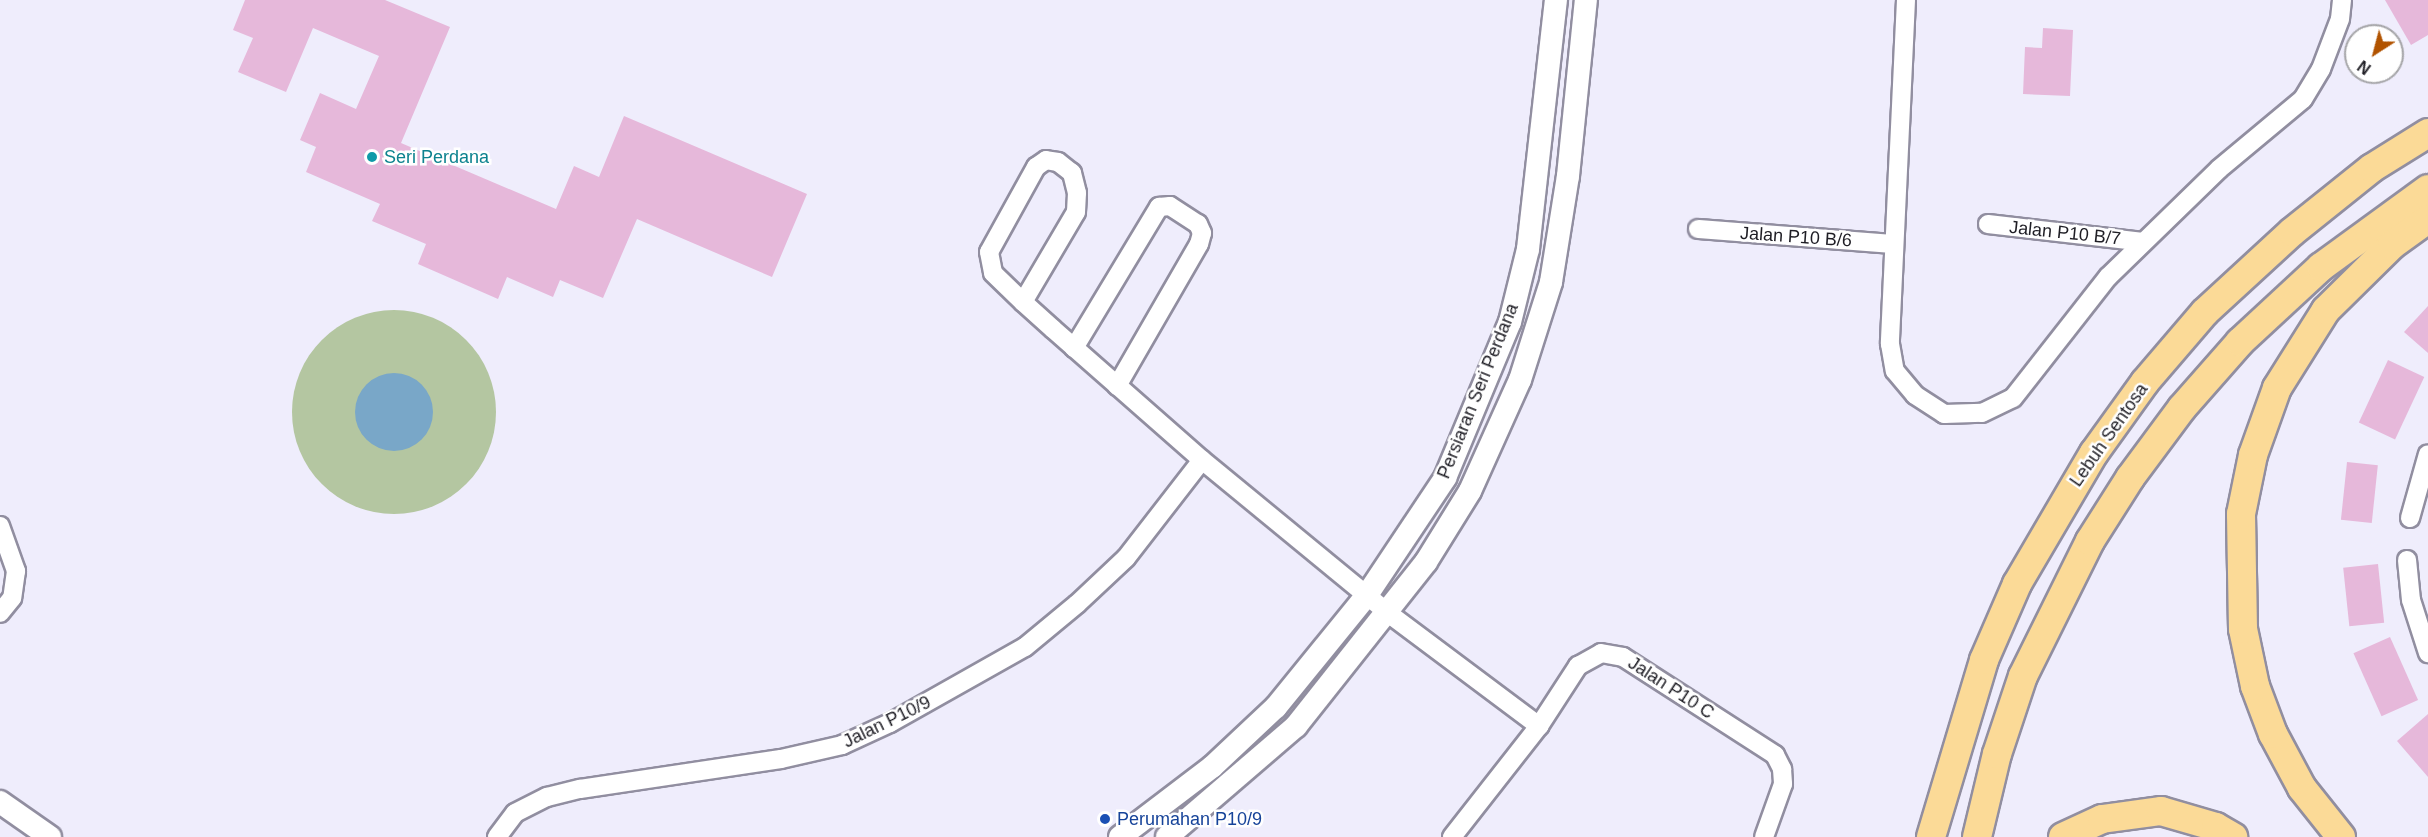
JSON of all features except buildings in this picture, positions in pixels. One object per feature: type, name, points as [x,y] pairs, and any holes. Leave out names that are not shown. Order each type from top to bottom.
[{"type":"main road","name":"Lebuh Sentosa","points":[[1929,834],[1984,660],[2052,519],[2100,444],[2145,382],[2205,312],[2319,210],[2372,168],[2428,133]]},
{"type":"main road","points":[[1977,837],[1997,754],[2023,676],[2085,552],[2130,478],[2182,408],[2240,342],[2321,267],[2428,189]]},
{"type":"main road","points":[[2341,837],[2302,788],[2273,734],[2256,686],[2243,629],[2241,514],[2253,455],[2277,388],[2320,320],[2392,245],[2428,219]]},
{"type":"main road","points":[[2063,837],[2102,819],[2161,811],[2216,826],[2233,837]]},
{"type":"street","name":"Persiaran Seri Perdana","points":[[1120,837],[1212,767],[1276,707],[1367,596],[1445,478],[1510,322],[1528,249],[1556,0]]},
{"type":"street","name":"Persiaran Seri Perdana","points":[[1167,837],[1296,726],[1388,613],[1426,562],[1470,491],[1520,380],[1551,282],[1568,176],[1586,0]]},
{"type":"street","points":[[1906,0],[1890,344],[1895,371],[1915,395],[1944,414],[1982,413],[2013,398],[2108,277],[2219,169],[2303,99],[2321,69],[2340,19],[2342,0]]},
{"type":"street","points":[[1023,302],[1076,212],[1077,193],[1072,173],[1058,162],[1047,160],[1036,166],[989,252],[993,273],[1023,302],[1074,348],[1202,460],[1388,613],[1539,726]]},
{"type":"street","points":[[1074,348],[1155,211],[1170,206],[1198,224],[1202,233],[1198,244],[1117,386]]},
{"type":"street","name":"Jalan P10 B/7","points":[[1988,225],[2143,242]]},
{"type":"street","name":"Jalan P10 B/6","points":[[1698,229],[1893,244]]},
{"type":"street","points":[[2410,518],[2428,454]]},
{"type":"street","name":"Jalan P10/9","points":[[498,837],[515,813],[547,797],[658,776],[781,759],[842,745],[890,723],[1025,647],[1077,604],[1126,558],[1202,460]]},
{"type":"street","points":[[0,526],[16,571],[12,598],[0,614]]},
{"type":"street","points":[[2408,560],[2411,600],[2428,653]]},
{"type":"street","name":"Jalan P10 C","points":[[1452,837],[1539,726],[1578,666],[1601,653],[1623,657],[1775,755],[1782,769],[1783,784],[1764,837]]},
{"type":"street","points":[[0,802],[50,837]]},
{"type":"green space","points":[[384,310],[404,310],[433,317],[459,333],[473,347],[489,373],[496,412],[489,451],[473,477],[459,491],[424,510],[404,514],[384,514],[355,507],[329,491],[315,477],[296,442],[292,422],[292,402],[299,373],[315,347],[329,333],[364,314]]},
{"type":"water","points":[[394,373],[409,376],[422,384],[430,397],[433,412],[430,427],[422,440],[409,448],[394,451],[379,448],[366,440],[358,427],[355,412],[358,397],[366,384],[379,376]]},
{"type":"place","name":"Seri Perdana","points":[[372,157]]},
{"type":"place","name":"Perumahan P10/9","points":[[1105,819]]}]
